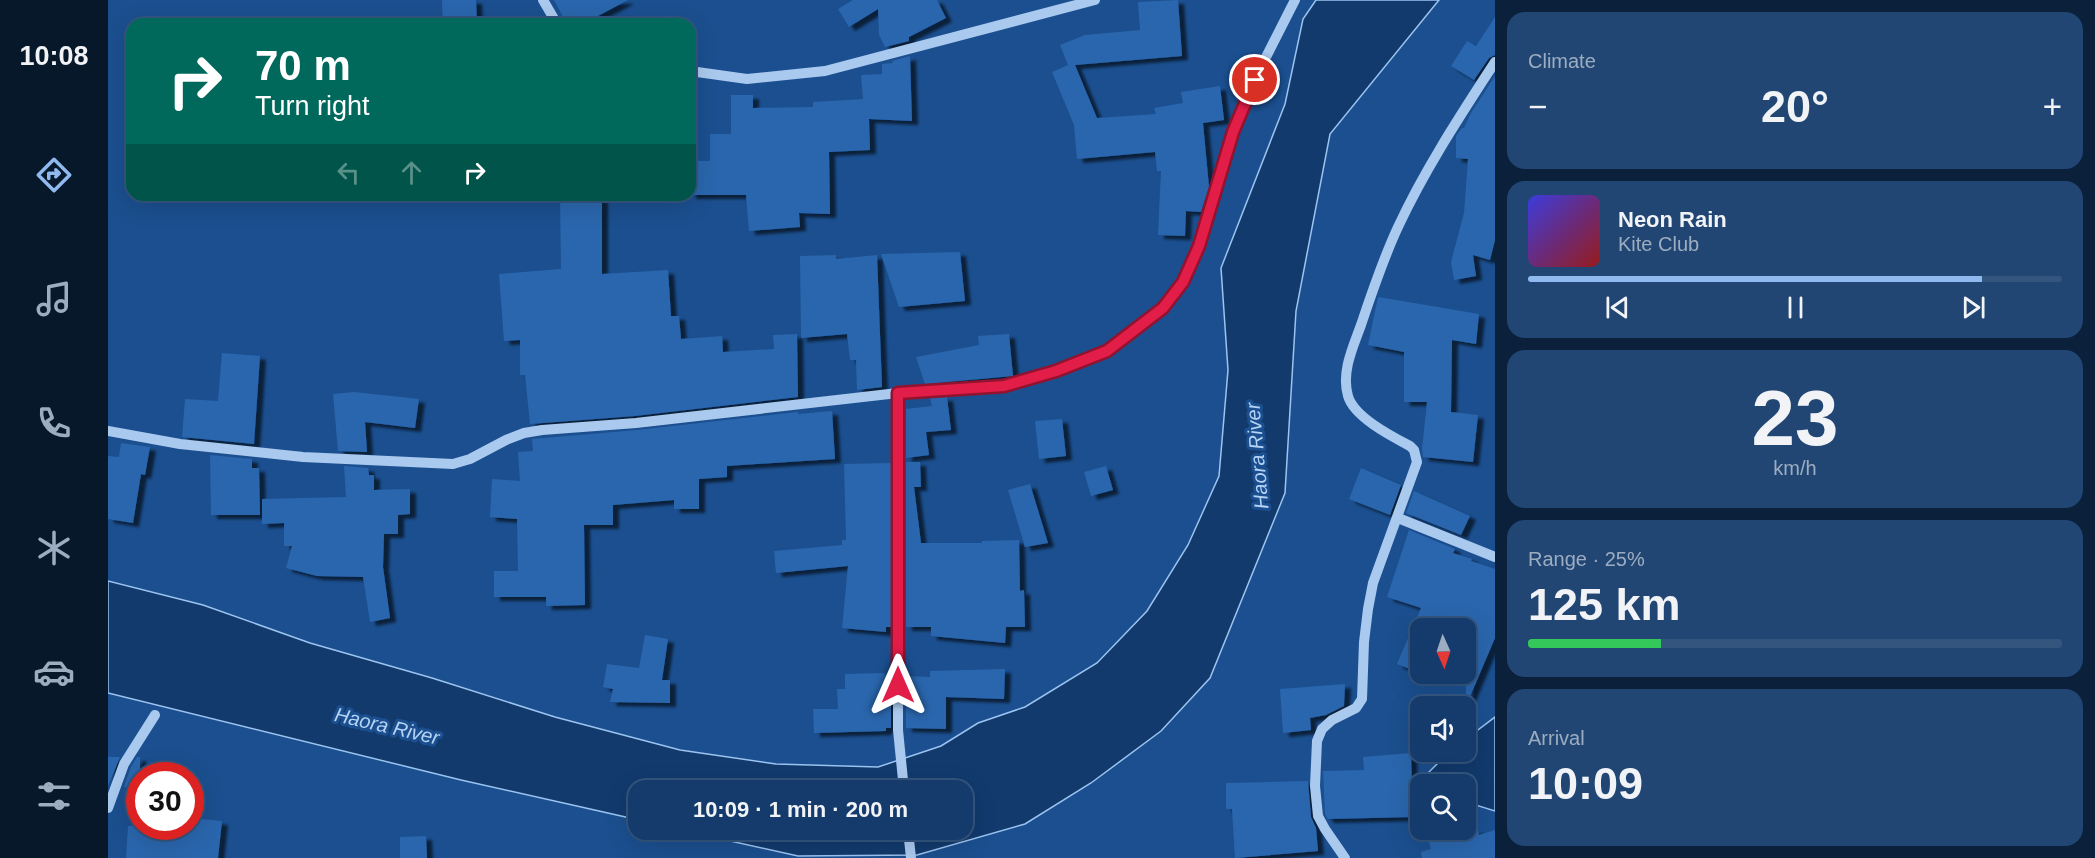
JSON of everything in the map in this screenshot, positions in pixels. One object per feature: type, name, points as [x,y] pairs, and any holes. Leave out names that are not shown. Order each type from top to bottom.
[{"type":"street","points":[[543,0],[554,18]]},
{"type":"street","points":[[696,72],[747,79],[825,71],[1095,0]]},
{"type":"street","points":[[108,430],[180,444],[303,457],[453,464],[470,459],[524,433],[542,430],[636,423],[898,393],[1004,386],[1056,371],[1107,351],[1163,308],[1183,282],[1199,246],[1233,132],[1263,63],[1295,0]]},
{"type":"street","points":[[1345,858],[1318,816],[1315,786],[1317,741],[1322,729],[1332,720],[1356,708],[1362,699],[1368,609],[1373,583],[1416,468],[1416,456],[1410,446],[1353,408],[1345,382],[1348,363],[1370,297],[1398,228],[1442,144],[1495,62]]},
{"type":"street","points":[[898,393],[898,730],[903,780]]},
{"type":"street","points":[[1398,518],[1495,557]]},
{"type":"street","points":[[108,808],[124,764],[155,715]]},
{"type":"street","points":[[909,840],[911,858]]},
{"type":"water","name":"Haora River","points":[[1316,0],[1439,0],[1330,134],[1296,311],[1285,493],[1210,678],[1161,731],[1091,783],[1025,824],[973,839],[973,780],[628,780],[628,818],[461,780],[108,693],[108,581],[203,605],[310,643],[555,717],[680,750],[776,764],[878,767],[941,746],[978,723],[1025,707],[1097,663],[1147,611],[1188,545],[1219,476],[1228,370],[1221,268],[1285,104],[1303,19]]},
{"type":"water","points":[[1495,717],[1495,811],[1476,805],[1476,774],[1427,774],[1439,762],[1476,762],[1476,731]]},
{"type":"water","points":[[726,840],[969,840],[917,855],[798,856]]},
{"type":"building","points":[[442,0],[476,0],[477,18],[443,18]]},
{"type":"building","points":[[554,0],[628,0],[594,18],[564,18]]},
{"type":"building","points":[[853,0],[937,0],[946,18],[909,37],[909,41],[885,47],[879,35],[878,9],[849,27],[838,9]]},
{"type":"building","points":[[1178,0],[1182,56],[1075,65],[1097,118],[1156,114],[1154,108],[1183,103],[1181,92],[1220,86],[1224,120],[1203,123],[1209,187],[1201,212],[1186,211],[1185,236],[1158,235],[1161,171],[1157,171],[1155,152],[1077,159],[1074,125],[1052,72],[1068,65],[1060,45],[1085,35],[1140,30],[1138,2]]},
{"type":"building","points":[[1495,17],[1495,55],[1489,58],[1474,80],[1451,66],[1467,41],[1476,46]]},
{"type":"building","points":[[910,56],[912,121],[869,119],[870,150],[829,152],[830,214],[799,213],[800,227],[749,231],[746,195],[696,195],[696,161],[710,161],[710,134],[731,134],[731,95],[753,95],[753,108],[813,107],[813,102],[863,99],[861,75],[882,74],[882,64],[893,63],[892,61]]},
{"type":"building","points":[[1495,76],[1495,240],[1490,260],[1473,255],[1476,276],[1454,280],[1451,262],[1464,213],[1468,159],[1456,158],[1456,136],[1464,128]]},
{"type":"building","points":[[560,201],[602,201],[602,274],[668,270],[671,316],[679,316],[681,339],[722,336],[723,352],[774,349],[773,335],[797,334],[798,397],[635,416],[530,424],[525,375],[520,375],[520,340],[504,341],[499,274],[561,269]]},
{"type":"building","points":[[960,252],[965,301],[899,307],[881,254]]},
{"type":"building","points":[[836,255],[836,259],[877,255],[882,387],[857,390],[856,360],[850,360],[847,334],[801,338],[800,256]]},
{"type":"building","points":[[1378,297],[1479,314],[1476,344],[1452,340],[1451,412],[1478,415],[1473,462],[1423,457],[1427,402],[1404,402],[1404,352],[1368,345]]},
{"type":"building","points":[[1009,334],[1013,376],[925,384],[916,357],[979,345],[978,336]]},
{"type":"building","points":[[222,353],[260,356],[254,444],[182,437],[185,399],[218,401]]},
{"type":"building","points":[[354,392],[419,399],[415,428],[365,422],[367,452],[338,451],[333,394]]},
{"type":"building","points":[[947,397],[951,430],[926,432],[929,455],[906,458],[906,409],[932,406],[930,398]]},
{"type":"building","points":[[832,411],[835,459],[727,466],[727,477],[699,479],[699,509],[674,509],[674,500],[613,505],[613,525],[584,525],[585,605],[546,606],[546,597],[494,597],[494,571],[518,571],[517,519],[490,517],[492,479],[520,481],[518,452],[533,451],[532,439],[798,412],[798,414]]},
{"type":"building","points":[[1062,419],[1066,456],[1039,459],[1035,421]]},
{"type":"building","points":[[121,443],[150,447],[145,475],[141,474],[133,523],[108,519],[108,456],[119,457]]},
{"type":"building","points":[[210,455],[252,459],[252,468],[259,468],[260,515],[211,515]]},
{"type":"building","points":[[906,462],[920,462],[921,487],[914,487],[921,543],[982,543],[982,541],[1019,540],[1020,591],[1024,590],[1025,627],[1006,627],[1005,643],[931,636],[931,627],[906,627]]},
{"type":"building","points":[[891,463],[891,627],[886,627],[886,632],[842,628],[848,566],[776,573],[774,551],[842,545],[842,540],[846,540],[844,464]]},
{"type":"building","points":[[344,466],[368,468],[369,475],[374,475],[374,490],[410,489],[410,514],[398,515],[398,534],[384,534],[383,567],[390,618],[370,622],[363,577],[317,576],[286,568],[292,546],[284,546],[284,523],[262,524],[262,499],[346,497]]},
{"type":"building","points":[[1106,466],[1113,490],[1091,496],[1084,472]]},
{"type":"building","points":[[1361,468],[1401,485],[1390,515],[1349,499]]},
{"type":"building","points":[[1030,484],[1048,543],[1025,547],[1008,490]]},
{"type":"building","points":[[1414,491],[1470,516],[1461,535],[1406,513]]},
{"type":"building","points":[[1409,530],[1455,549],[1453,553],[1495,569],[1495,638],[1476,683],[1476,618],[1417,618],[1421,608],[1387,597]]},
{"type":"building","points":[[1410,634],[1410,669],[1397,664]]},
{"type":"building","points":[[645,635],[668,639],[662,680],[670,680],[670,703],[610,702],[613,689],[603,687],[607,664],[639,668]]},
{"type":"building","points":[[1005,669],[1004,699],[946,697],[946,729],[906,728],[906,676],[930,677],[930,671]]},
{"type":"building","points":[[885,673],[891,676],[891,728],[886,728],[886,731],[814,733],[813,709],[838,709],[837,689],[845,689],[845,674]]},
{"type":"building","points":[[1345,684],[1344,706],[1326,715],[1310,718],[1311,730],[1283,733],[1280,689]]},
{"type":"building","points":[[1466,684],[1475,684],[1470,696],[1466,696]]},
{"type":"building","points":[[1410,753],[1410,817],[1328,819],[1325,814],[1323,771],[1364,770],[1363,757]]},
{"type":"building","points":[[108,757],[120,757],[108,786]]},
{"type":"building","points":[[1308,781],[1311,817],[1316,828],[1318,851],[1235,858],[1232,809],[1226,809],[1226,783]]},
{"type":"building","points":[[204,819],[222,821],[218,858],[126,858],[127,840],[204,840]]},
{"type":"building","points":[[1476,830],[1479,835],[1495,830],[1495,858],[1422,858],[1421,852],[1431,849],[1429,840],[1476,840]]},
{"type":"building","points":[[426,836],[427,858],[400,858],[400,837]]},
{"type":"route","points":[[898,685],[898,393],[1004,386],[1056,371],[1107,351],[1163,308],[1183,282],[1199,246],[1233,132],[1255,80]]}]
